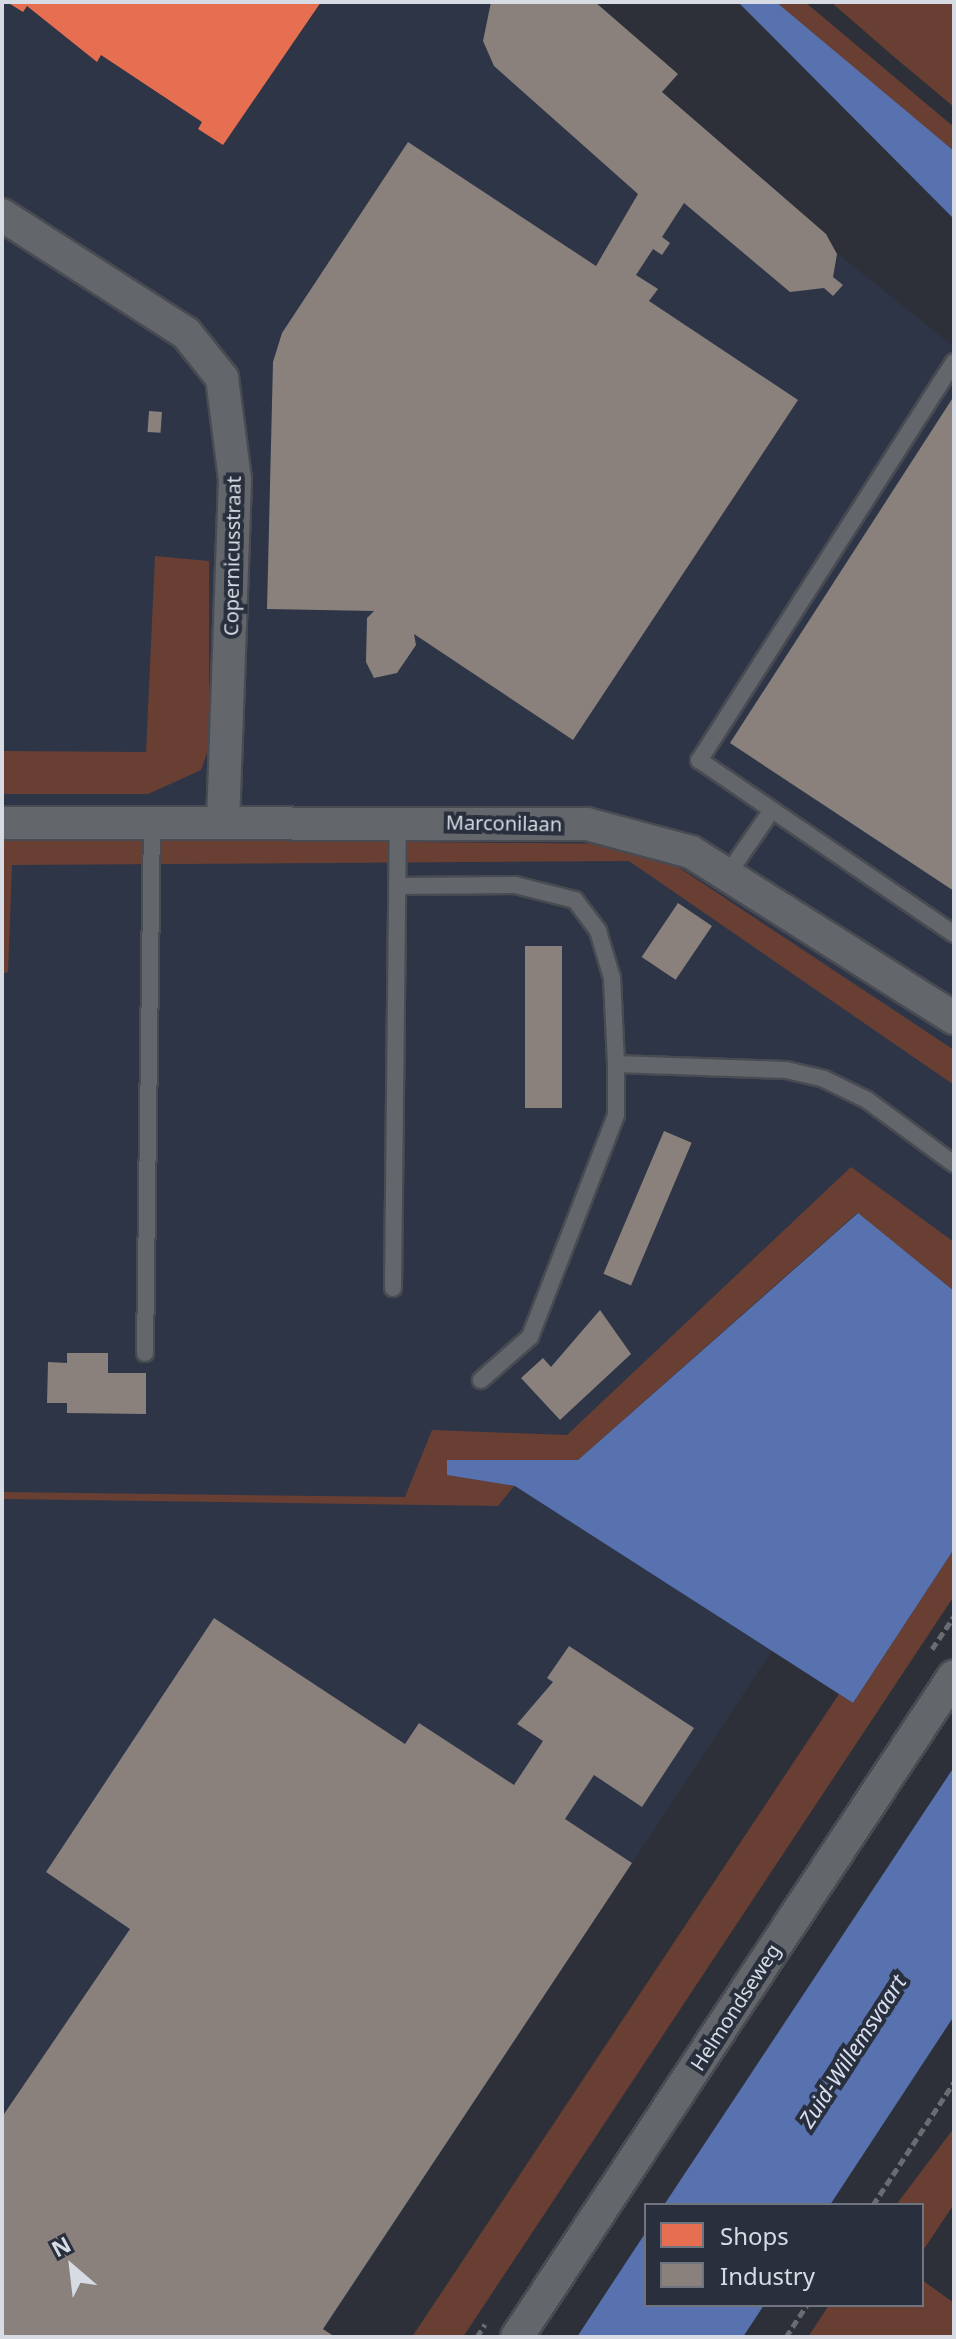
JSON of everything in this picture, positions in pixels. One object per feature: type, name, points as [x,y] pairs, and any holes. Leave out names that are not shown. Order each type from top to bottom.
[{"type":"street","name":"Copernicusstraat","points":[[2,215],[186,333],[222,378],[235,480],[223,819]]},
{"type":"street","name":"Marconilaan","points":[[2,823],[223,819],[587,824],[691,852],[954,1018]]},
{"type":"street","name":"Helmondseweg","points":[[517,2337],[954,1676]]},
{"type":"lane","points":[[954,362],[699,760],[954,934]]},
{"type":"lane","points":[[727,875],[772,810]]},
{"type":"lane","points":[[145,1353],[152,821]]},
{"type":"lane","points":[[393,1288],[398,821]]},
{"type":"lane","points":[[397,886],[515,885],[566,893],[604,948],[616,1064],[616,1115],[530,1337],[481,1380]]},
{"type":"lane","points":[[616,1064],[786,1070],[824,1079],[867,1100],[954,1164]]},
{"type":"path","points":[[874,2203],[954,2082]]},
{"type":"path","points":[[786,2337],[806,2307]]},
{"type":"shaded area","points":[[2,2],[525,2],[954,347],[954,1375],[319,2337],[2,2337]]},
{"type":"shaded area","points":[[772,2],[805,2],[954,127],[954,151]]},
{"type":"shaded area","points":[[831,2],[954,2],[954,107],[893,56]]},
{"type":"shaded area","points":[[155,556],[209,561],[209,747],[201,770],[148,794],[2,794],[2,751],[146,752]]},
{"type":"shaded area","points":[[2,838],[626,844],[660,855],[954,1050],[954,1085],[629,861],[12,865],[8,972],[2,974]]},
{"type":"shaded area","points":[[851,1167],[954,1242],[954,1291],[857,1213],[578,1460],[447,1461],[448,1475],[514,1486],[498,1506],[2,1499],[2,1492],[405,1497],[432,1430],[567,1435]]},
{"type":"shaded area","points":[[954,1549],[954,1596],[463,2337],[412,2337],[839,1694],[853,1703]]},
{"type":"shaded area","points":[[954,2128],[954,2204],[924,2249],[924,2203],[898,2203]]},
{"type":"shaded area","points":[[924,2281],[954,2303],[954,2337],[808,2337],[828,2307],[924,2307]]},
{"type":"water","points":[[738,2],[776,2],[954,151],[954,219]]},
{"type":"water","points":[[858,1213],[954,1291],[954,1549],[853,1703],[515,1486],[447,1475],[447,1460],[578,1460]]},
{"type":"water","name":"Zuid-Willemsvaart","points":[[954,1767],[954,2016],[831,2203],[665,2203]]},
{"type":"water","points":[[644,2235],[644,2307],[763,2307],[743,2337],[577,2337]]},
{"type":"building: Shops","points":[[7,2],[321,2],[223,145],[198,129],[202,122],[101,55],[97,62],[27,6],[23,12]]},
{"type":"building: Industry","points":[[491,2],[595,2],[678,74],[662,92],[826,234],[837,254],[833,277],[843,285],[833,296],[824,288],[790,292],[684,203],[662,237],[670,243],[662,255],[653,249],[636,275],[658,289],[649,301],[798,400],[573,740],[414,634],[416,645],[397,673],[374,678],[366,662],[367,618],[374,611],[267,609],[273,362],[282,333],[408,142],[596,266],[638,194],[494,66],[483,41]]},
{"type":"building: Industry","points":[[954,396],[954,891],[730,743]]},
{"type":"building: Industry","points":[[149,411],[162,412],[161,433],[148,432]]},
{"type":"building: Industry","points":[[678,903],[712,926],[676,980],[642,957]]},
{"type":"building: Industry","points":[[525,946],[562,946],[562,1108],[525,1108]]},
{"type":"building: Industry","points":[[664,1131],[692,1143],[631,1285],[603,1274]]},
{"type":"building: Industry","points":[[600,1310],[631,1354],[560,1420],[521,1378],[543,1358],[551,1367]]},
{"type":"building: Industry","points":[[67,1353],[108,1353],[108,1373],[146,1373],[146,1414],[67,1413],[67,1403],[47,1403],[48,1362],[67,1363]]},
{"type":"building: Industry","points":[[214,1618],[405,1744],[419,1723],[514,1785],[543,1741],[517,1724],[553,1682],[547,1678],[569,1646],[694,1728],[642,1807],[594,1775],[565,1819],[632,1863],[323,2329],[335,2337],[2,2337],[2,2117],[130,1929],[46,1872]]}]
